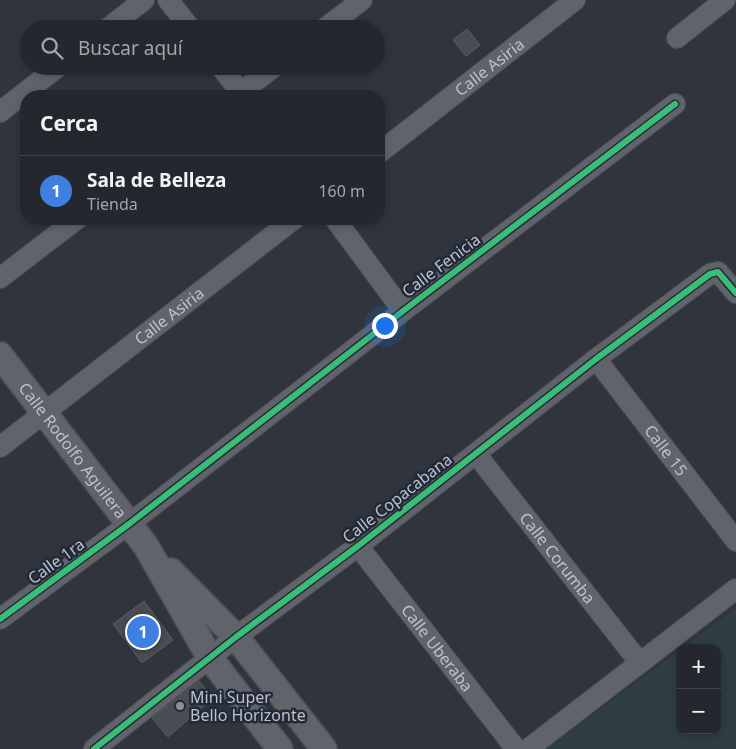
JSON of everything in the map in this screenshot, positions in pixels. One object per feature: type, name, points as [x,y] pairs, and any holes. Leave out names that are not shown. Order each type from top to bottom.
[{"type":"street","points":[[118,20],[144,0]]},
{"type":"street","points":[[168,0],[184,20]]},
{"type":"street","points":[[336,20],[362,0]]},
{"type":"street","name":"Calle Asiria","points":[[385,148],[575,0]]},
{"type":"street","points":[[677,38],[726,0]]},
{"type":"street","points":[[28,90],[47,75]]},
{"type":"street","points":[[227,75],[237,90]]},
{"type":"street","points":[[247,90],[265,75]]},
{"type":"street","points":[[0,112],[20,96]]},
{"type":"street","name":"Calle Fenicia","points":[[129,524],[403,311],[675,104]]},
{"type":"street","points":[[0,278],[69,225]]},
{"type":"street","name":"Calle Asiria","points":[[0,447],[286,225]]},
{"type":"street","points":[[339,225],[403,311]]},
{"type":"street","name":"Calle Copacabana","points":[[94,749],[236,637],[358,546],[596,359],[710,274],[718,272],[736,293]]},
{"type":"street","name":"Calle Rodolfo Aguilera","points":[[0,355],[146,546],[236,637],[324,749]]},
{"type":"street","name":"Calle 15","points":[[596,359],[736,541]]},
{"type":"street","name":"Calle Corumba","points":[[476,454],[640,663]]},
{"type":"street","name":"Calle 1ra","points":[[0,619],[129,524]]},
{"type":"street","name":"Calle Rodolfo Aguilera","points":[[146,546],[210,658],[280,749]]},
{"type":"street","name":"Calle Uberaba","points":[[358,546],[516,749]]},
{"type":"street","points":[[528,749],[736,589]]},
{"type":"shaded area","points":[[736,608],[736,749],[546,749],[676,653],[676,734],[721,734],[721,644],[688,644]]},
{"type":"building","points":[[467,29],[480,45],[466,56],[453,40]]},
{"type":"building","points":[[144,601],[173,640],[142,663],[113,624]]},
{"type":"building","name":"Mini Super Bello Horizonte","points":[[199,681],[213,698],[168,737],[152,718]]},
{"type":"cycle path","points":[[0,619],[129,524],[403,311],[675,104]]},
{"type":"cycle path","points":[[94,749],[236,637],[358,546],[596,359],[710,274],[718,272],[736,293]]},
{"type":"place","name":"Sala de Belleza","points":[[143,632]]},
{"type":"place","name":"Mini Super Bello Horizonte","points":[[180,706]]}]
